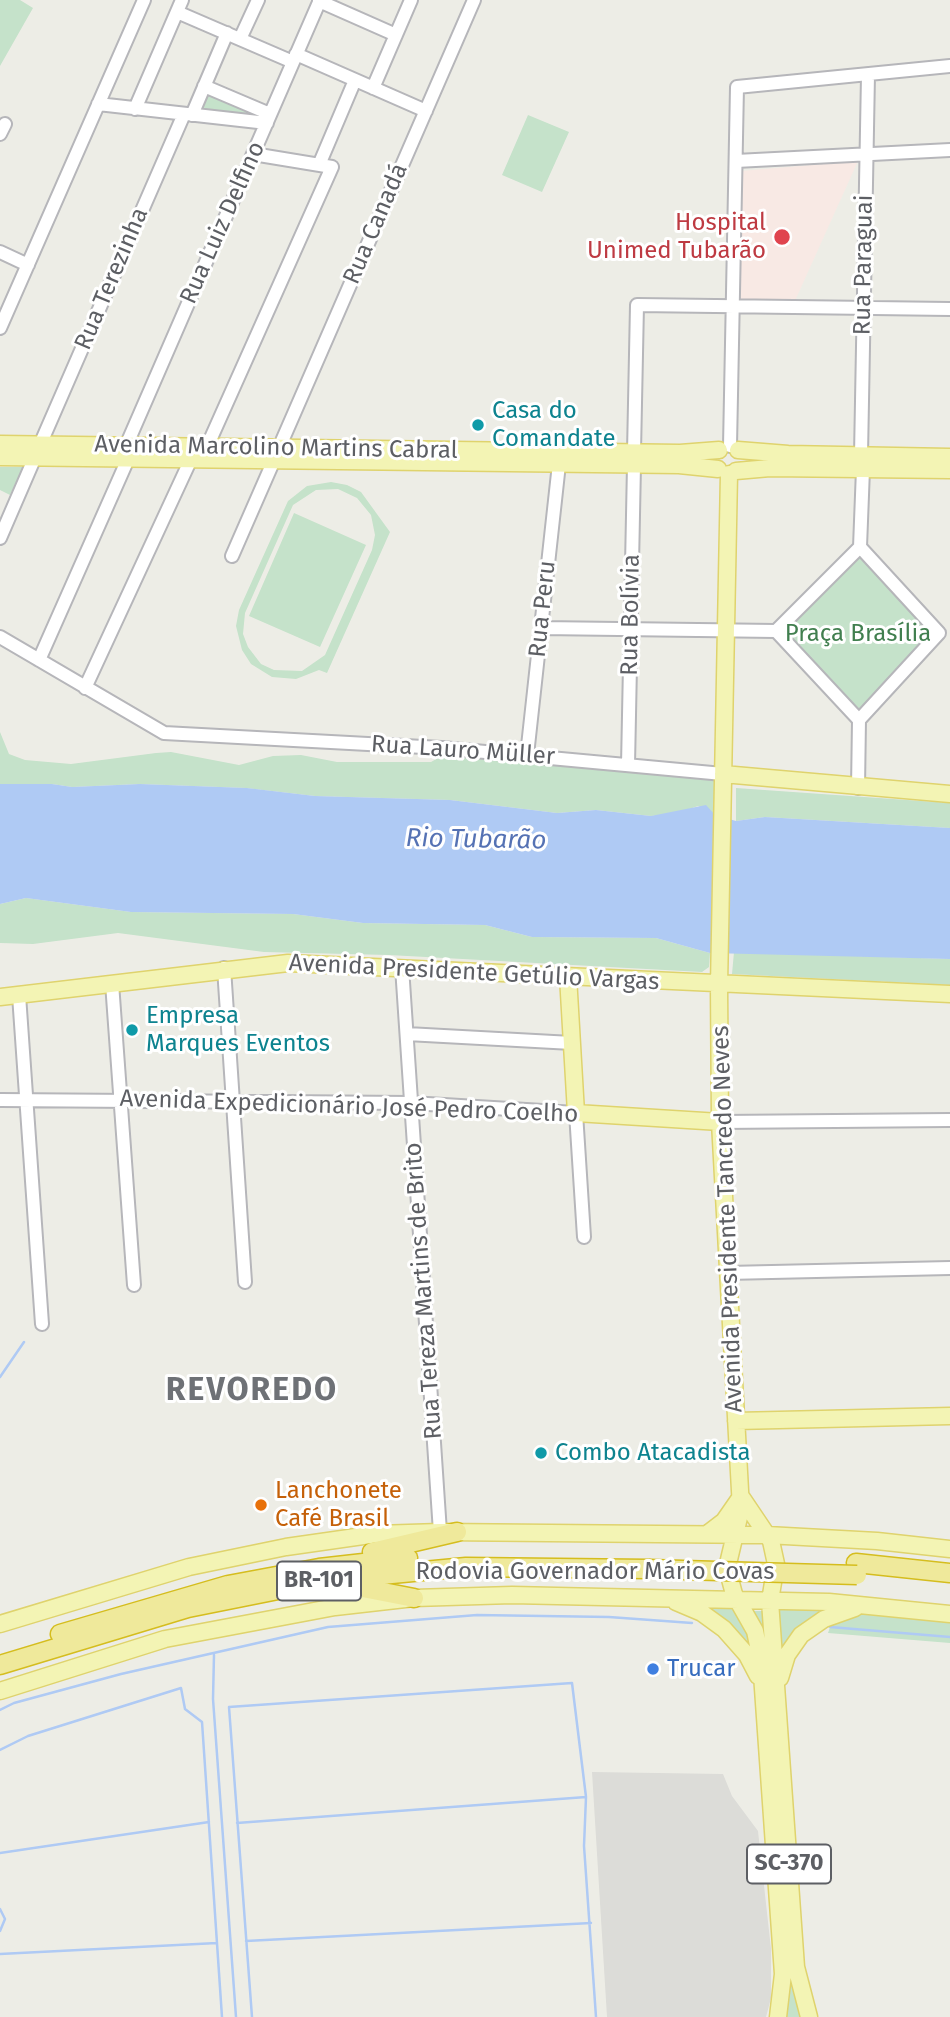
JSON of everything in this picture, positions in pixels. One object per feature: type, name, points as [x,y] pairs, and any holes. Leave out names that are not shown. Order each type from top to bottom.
[{"type":"highway","points":[[274,1582],[449,1532]]},
{"type":"highway","name":"Rodovia Governador Mário Covas","points":[[0,1653],[170,1600],[274,1582],[359,1563],[436,1557],[950,1573]]},
{"type":"highway","name":"Rodovia Governador Mário Covas","points":[[857,1569],[950,1585]]},
{"type":"highway","points":[[274,1582],[355,1585],[414,1598]]},
{"type":"highway","name":"Rodovia Governador Mário Covas","points":[[0,1665],[274,1582]]},
{"type":"main road","name":"Avenida Marcolino Martins Cabral","points":[[0,444],[38,451]]},
{"type":"main road","name":"Avenida Marcolino Martins Cabral","points":[[0,457],[38,451],[127,452],[206,447],[276,454]]},
{"type":"main road","name":"Avenida Marcolino Martins Cabral","points":[[436,456],[559,464],[729,449],[950,470]]},
{"type":"main road","points":[[729,449],[742,461],[728,472],[715,462],[729,449]]},
{"type":"main road","name":"Avenida Marcolino Martins Cabral","points":[[127,452],[191,459],[276,454],[634,458],[728,472],[950,457]]},
{"type":"main road","name":"Avenida Presidente Tancredo Neves","points":[[728,472],[719,979],[720,1122],[741,1496],[736,1535],[727,1568],[738,1600]]},
{"type":"main road","name":"Rua Lauro Müller","points":[[723,782],[950,794]]},
{"type":"main road","name":"Avenida Presidente Getúlio Vargas","points":[[0,997],[224,968],[288,963],[568,976],[719,979],[950,994]]},
{"type":"main road","points":[[568,976],[576,1113]]},
{"type":"main road","name":"Avenida Expedicionário José Pedro Coelho","points":[[576,1113],[720,1122]]},
{"type":"main road","points":[[736,1421],[950,1416]]},
{"type":"main road","points":[[707,1534],[724,1521],[741,1496]]},
{"type":"main road","name":"Avenida Presidente Tancredo Neves","points":[[741,1496],[767,1535],[776,1564],[770,1601]]},
{"type":"main road","points":[[0,1624],[146,1578],[219,1560],[331,1539],[449,1532],[707,1534],[877,1541],[950,1549]]},
{"type":"main road","points":[[0,1692],[165,1639],[335,1607],[414,1598],[512,1595],[738,1600],[867,1605],[950,1614]]},
{"type":"main road","points":[[664,1598],[702,1613],[731,1635],[754,1666],[764,1696]]},
{"type":"main road","name":"SC-370","points":[[738,1600],[750,1619],[759,1646],[764,1696],[783,1974],[778,2017]]},
{"type":"main road","name":"SC-370","points":[[770,1601],[796,1967],[809,2017]]},
{"type":"main road","points":[[779,1709],[781,1670],[800,1635],[824,1619],[867,1605]]},
{"type":"street","points":[[0,328],[144,0]]},
{"type":"street","points":[[240,39],[258,0]]},
{"type":"street","points":[[373,88],[411,0]]},
{"type":"street","name":"Rua Canadá","points":[[232,556],[474,0]]},
{"type":"street","points":[[320,1],[396,35]]},
{"type":"street","name":"Rua Luiz Delfino","points":[[38,660],[320,1]]},
{"type":"street","points":[[135,108],[180,6],[240,39],[355,80],[426,111]]},
{"type":"street","name":"Rua Terezinha","points":[[0,538],[188,114],[204,86],[227,33]]},
{"type":"street","points":[[729,449],[737,88],[950,66]]},
{"type":"street","name":"Rua Paraguai","points":[[860,547],[868,75]]},
{"type":"street","points":[[206,447],[325,166],[355,80]]},
{"type":"street","points":[[204,86],[268,118]]},
{"type":"street","points":[[98,104],[188,114],[268,118]]},
{"type":"street","points":[[736,161],[950,150]]},
{"type":"street","points":[[253,154],[325,166]]},
{"type":"street","points":[[0,252],[28,265]]},
{"type":"street","name":"Rua Bolívia","points":[[628,765],[637,305],[733,306]]},
{"type":"street","points":[[733,306],[950,309]]},
{"type":"street","points":[[85,688],[191,459]]},
{"type":"street","name":"Rua Peru","points":[[527,755],[559,464]]},
{"type":"street","points":[[776,631],[860,547],[945,633],[859,720],[858,788]]},
{"type":"street","points":[[541,628],[776,631],[859,720]]},
{"type":"street","name":"Rua Lauro Müller","points":[[0,637],[164,733],[527,755],[628,765],[723,782]]},
{"type":"street","name":"Rua Tereza Martins de Brito","points":[[402,967],[411,1104],[449,1532]]},
{"type":"street","points":[[224,968],[245,1282]]},
{"type":"street","points":[[112,983],[134,1284]]},
{"type":"street","points":[[19,995],[42,1324]]},
{"type":"street","points":[[407,1034],[572,1043]]},
{"type":"street","name":"Avenida Expedicionário José Pedro Coelho","points":[[0,1100],[411,1104],[576,1113]]},
{"type":"street","points":[[576,1113],[584,1237]]},
{"type":"street","name":"Avenida Expedicionário José Pedro Coelho","points":[[720,1122],[950,1120]]},
{"type":"street","points":[[727,1273],[950,1268]]},
{"type":"shaded area","name":"Hospital Unimed Tubarão","points":[[858,161],[794,303],[739,303],[741,171]]},
{"type":"shaded area","points":[[592,1772],[723,1774],[732,1796],[758,1831],[771,1949],[771,1998],[766,2017],[607,2017]]},
{"type":"green space","points":[[0,0],[20,0],[33,8],[0,66]]},
{"type":"green space","points":[[206,89],[267,115],[264,121],[196,112]]},
{"type":"green space","points":[[528,115],[569,132],[542,192],[502,175]]},
{"type":"green space","points":[[0,467],[23,467],[10,495],[0,490]]},
{"type":"green space","points":[[331,482],[347,485],[361,492],[390,532],[327,673],[319,670],[296,679],[272,677],[251,664],[242,650],[236,626],[239,610],[288,501],[307,486]],"holes":[[[338,489],[357,498],[371,515],[375,535],[372,550],[325,655],[302,671],[274,670],[261,664],[248,647],[243,634],[245,613],[293,505],[316,490]]]},
{"type":"green space","points":[[294,513],[366,545],[320,647],[249,616]]},
{"type":"green space","name":"Praça Brasília","points":[[860,553],[934,636],[859,715],[781,632]]},
{"type":"green space","points":[[0,732],[9,754],[25,760],[71,764],[171,752],[239,765],[273,756],[301,755],[337,762],[431,762],[447,753],[715,778],[715,815],[698,806],[675,814],[651,816],[596,810],[557,813],[450,800],[315,796],[246,788],[140,784],[72,787],[52,784],[0,784]]},
{"type":"green space","points":[[736,788],[950,803],[950,828],[765,817],[736,821]]},
{"type":"green space","points":[[26,898],[131,912],[293,914],[363,923],[485,925],[532,937],[656,938],[710,953],[709,967],[702,972],[389,955],[264,952],[118,933],[33,944],[0,943],[0,904]]},
{"type":"green space","points":[[734,952],[950,959],[950,985],[732,974]]},
{"type":"green space","points":[[690,1604],[733,1605],[742,1613],[754,1650]]},
{"type":"green space","points":[[774,1608],[829,1611],[777,1660]]},
{"type":"green space","points":[[749,1611],[767,1611],[803,2017],[781,2017]]},
{"type":"green space","points":[[895,1614],[950,1622],[950,1643],[828,1633],[832,1621],[847,1615]]},
{"type":"water","name":"Rio Tubarão","points":[[0,784],[52,784],[72,787],[140,784],[247,788],[315,796],[450,800],[557,813],[596,810],[651,816],[706,805],[715,815],[736,821],[765,817],[950,828],[950,959],[710,953],[656,938],[532,937],[485,925],[363,923],[293,914],[131,912],[26,898],[0,904]]},
{"type":"waterway","points":[[0,1377],[24,1342]]},
{"type":"waterway","points":[[0,1710],[14,1703],[121,1674],[328,1627],[477,1615],[609,1617],[692,1623]]},
{"type":"waterway","points":[[830,1627],[950,1637]]},
{"type":"waterway","points":[[214,1655],[213,1699],[236,2017]]},
{"type":"waterway","points":[[252,2017],[229,1707],[572,1683],[586,1797],[584,1846],[596,2017]]},
{"type":"waterway","points":[[0,1750],[28,1736],[181,1688],[185,1709],[202,1722],[222,2017]]},
{"type":"waterway","points":[[237,1823],[586,1797]]},
{"type":"waterway","points":[[0,1853],[209,1822]]},
{"type":"waterway","points":[[0,1909],[5,1919],[0,1931]]},
{"type":"waterway","points":[[246,1941],[591,1923]]},
{"type":"waterway","points":[[0,1954],[217,1943]]},
{"type":"place","name":"Hospital Unimed Tubarão","points":[[782,237]]},
{"type":"place","name":"Casa do Comandate","points":[[478,425]]},
{"type":"place","name":"Empresa Marques Eventos","points":[[132,1030]]},
{"type":"place","name":"Combo Atacadista","points":[[541,1453]]},
{"type":"place","name":"Lanchonete Café Brasil","points":[[261,1505]]},
{"type":"place","name":"Trucar","points":[[653,1669]]},
{"type":"district","name":"REVOREDO","points":[[252,1391]]}]
